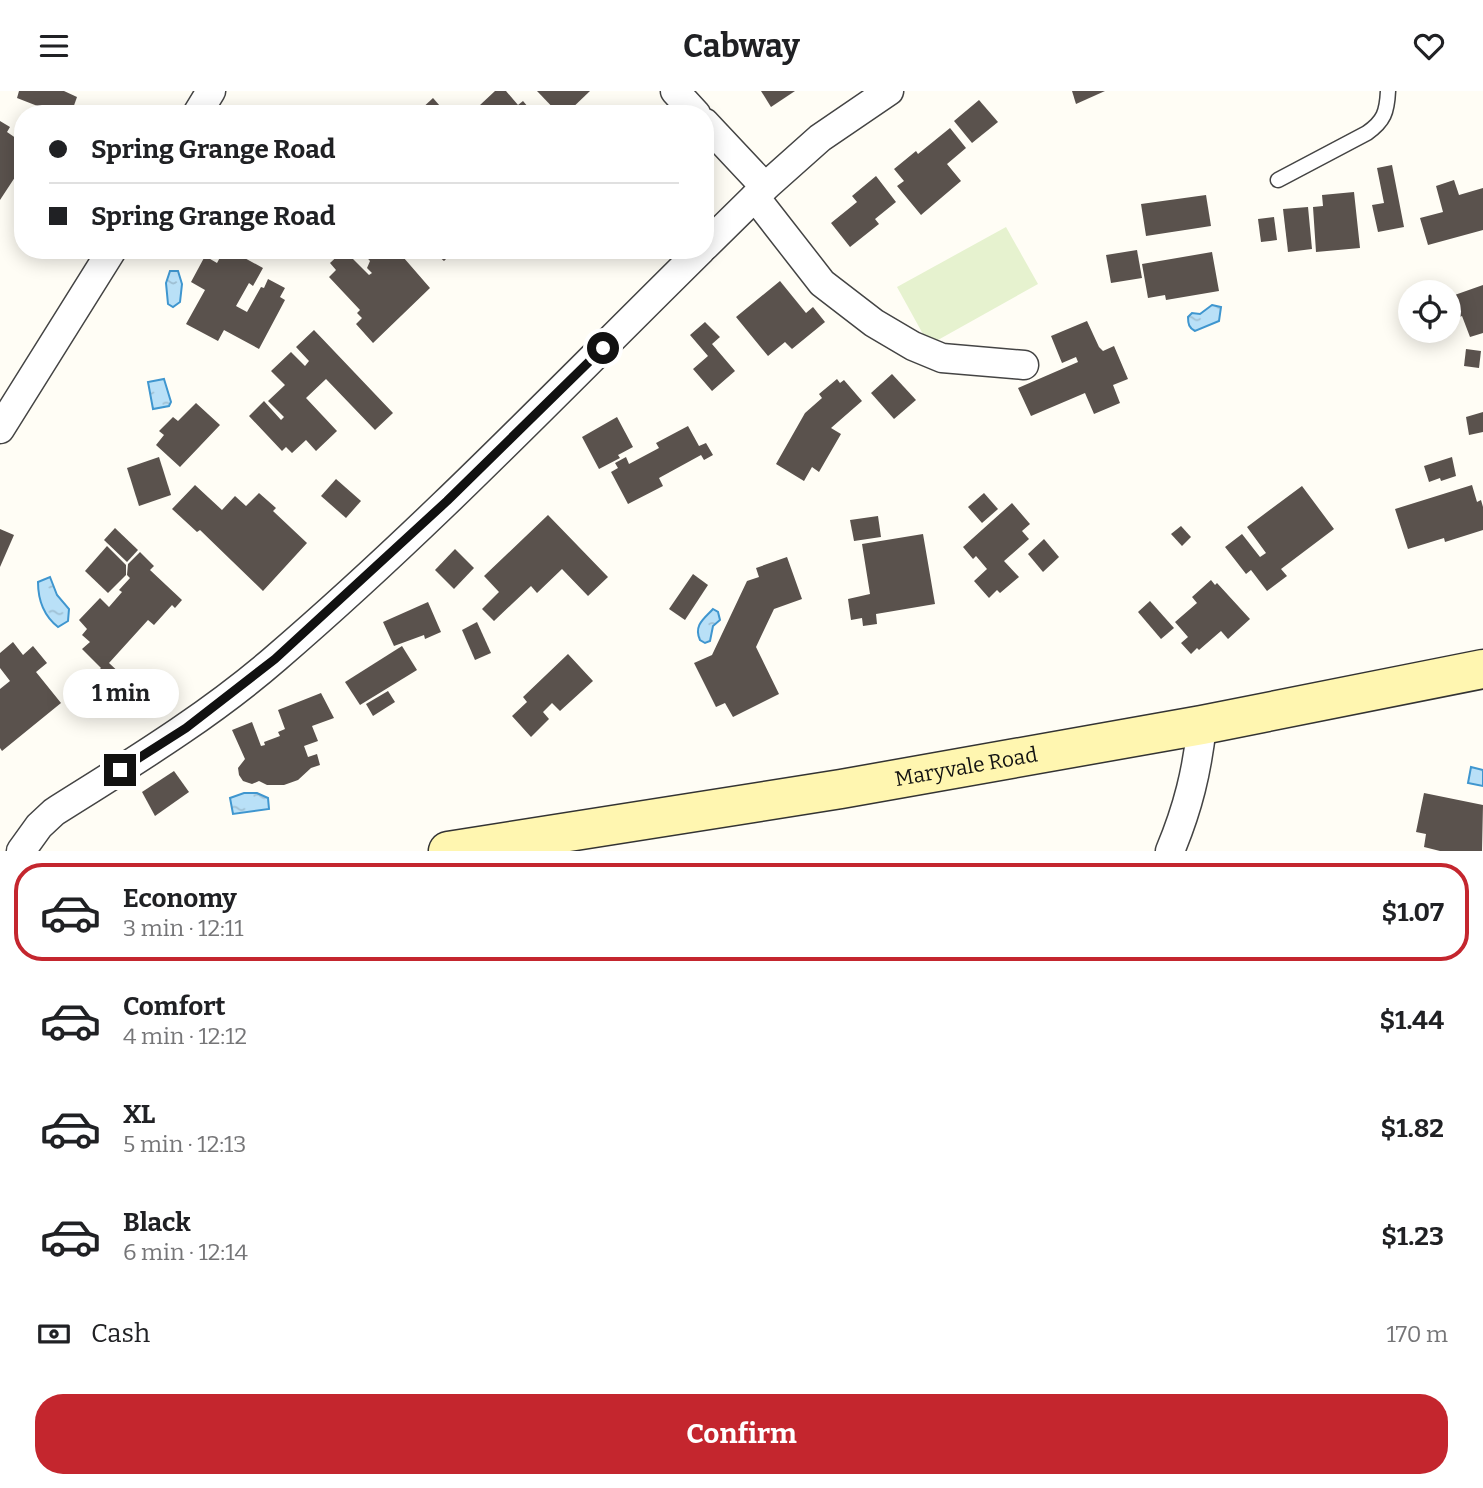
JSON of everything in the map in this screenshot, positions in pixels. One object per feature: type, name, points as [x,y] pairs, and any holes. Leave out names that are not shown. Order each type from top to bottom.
[{"type":"street","points":[[675,91],[688,105]]},
{"type":"street","points":[[714,237],[820,138],[889,91]]},
{"type":"street","points":[[714,134],[760,192],[822,283],[874,323],[913,346],[942,358],[1024,365]]},
{"type":"street","points":[[0,429],[106,259]]},
{"type":"street","points":[[21,851],[39,826],[54,812],[186,728],[275,659],[447,501],[692,259]]},
{"type":"street","name":"Maryvale Road","points":[[448,851],[841,789],[1202,725],[1483,670]]},
{"type":"street","points":[[1170,851],[1188,806],[1198,768],[1202,725]]},
{"type":"lane","points":[[1278,180],[1367,134],[1380,124],[1387,111],[1388,91]]},
{"type":"green space","points":[[1006,227],[1038,284],[929,345],[897,287]]},
{"type":"water","points":[[170,271],[178,271],[182,284],[180,302],[173,307],[168,304],[166,283]]},
{"type":"water","points":[[1212,305],[1221,307],[1219,321],[1195,331],[1191,329],[1188,317],[1192,313],[1200,314]]},
{"type":"water","points":[[164,379],[171,402],[169,406],[153,409],[148,382]]},
{"type":"water","points":[[50,577],[57,595],[69,609],[68,621],[58,627],[43,607],[39,595],[38,582]]},
{"type":"water","points":[[713,609],[718,612],[720,620],[713,626],[710,641],[705,643],[700,640],[698,630],[701,622]]},
{"type":"water","points":[[1471,767],[1483,770],[1483,786],[1468,783]]},
{"type":"water","points":[[244,793],[257,793],[268,798],[269,809],[233,814],[230,798]]},
{"type":"building","points":[[19,91],[64,91],[77,97],[74,105],[35,105],[17,98]]},
{"type":"building","points":[[495,91],[506,91],[518,105],[480,105]]},
{"type":"building","points":[[537,91],[590,91],[575,105],[550,105]]},
{"type":"building","points":[[761,91],[795,91],[771,107]]},
{"type":"building","points":[[1072,91],[1105,91],[1076,104]]},
{"type":"building","points":[[433,98],[439,105],[426,105]]},
{"type":"building","points":[[979,100],[998,122],[972,143],[954,121]]},
{"type":"building","points":[[0,121],[10,127],[7,132],[14,137],[14,179],[0,200]]},
{"type":"building","points":[[950,128],[966,148],[947,164],[961,181],[921,215],[897,186],[904,181],[894,169]]},
{"type":"building","points":[[1392,165],[1404,227],[1378,232],[1372,205],[1384,203],[1377,168]]},
{"type":"building","points":[[876,176],[896,202],[875,219],[879,224],[850,247],[831,223],[857,202],[852,196]]},
{"type":"building","points":[[1454,180],[1459,195],[1483,188],[1483,230],[1428,245],[1420,218],[1443,212],[1436,186]]},
{"type":"building","points":[[1354,192],[1360,248],[1316,252],[1313,207],[1323,206],[1322,195]]},
{"type":"building","points":[[1206,195],[1211,226],[1146,236],[1141,204]]},
{"type":"building","points":[[1308,207],[1312,249],[1288,252],[1283,209]]},
{"type":"building","points":[[1274,217],[1277,240],[1261,242],[1258,219]]},
{"type":"building","points":[[1137,250],[1142,278],[1111,283],[1106,255]]},
{"type":"building","points":[[1212,252],[1219,291],[1166,300],[1165,295],[1148,298],[1142,264]]},
{"type":"building","points":[[203,259],[217,263],[219,259],[246,259],[263,268],[253,286],[249,283],[236,306],[247,312],[268,279],[285,288],[280,297],[285,300],[259,349],[224,330],[218,341],[186,324],[205,290],[191,282]]},
{"type":"building","points":[[334,259],[353,259],[369,275],[372,273],[367,268],[368,259],[405,259],[430,288],[373,343],[356,324],[362,318],[357,313],[360,310],[329,277],[336,270],[330,263]]},
{"type":"building","points":[[780,281],[806,313],[813,307],[825,322],[792,349],[785,342],[768,356],[736,317]]},
{"type":"building","points":[[1483,285],[1483,333],[1470,337],[1461,316],[1461,293]]},
{"type":"building","points":[[1087,321],[1103,351],[1114,346],[1128,379],[1113,385],[1120,403],[1094,414],[1085,393],[1031,416],[1018,388],[1078,362],[1076,357],[1062,363],[1051,336]]},
{"type":"building","points":[[705,322],[720,337],[712,344],[735,371],[712,391],[693,369],[708,356],[690,335]]},
{"type":"building","points":[[314,330],[393,413],[375,430],[326,379],[306,398],[337,431],[316,451],[306,440],[292,453],[286,447],[282,451],[249,416],[264,401],[281,420],[284,417],[268,401],[285,385],[271,371],[291,352],[305,366],[309,361],[296,347]]},
{"type":"building","points":[[1466,349],[1481,351],[1479,368],[1464,366]]},
{"type":"building","points":[[892,374],[916,400],[894,419],[871,393]]},
{"type":"building","points":[[837,379],[840,383],[844,380],[862,401],[831,428],[841,434],[819,472],[812,467],[804,481],[776,464],[805,413],[822,398],[819,394]]},
{"type":"building","points":[[196,403],[220,425],[180,467],[156,445],[164,435],[159,431],[173,417],[178,421]]},
{"type":"building","points":[[1483,412],[1483,432],[1469,435],[1466,417]]},
{"type":"building","points":[[617,417],[633,447],[618,455],[620,458],[599,469],[582,437]]},
{"type":"building","points":[[688,426],[699,446],[706,443],[713,455],[704,460],[701,455],[659,478],[663,486],[628,504],[611,472],[618,468],[615,463],[626,457],[629,464],[659,448],[656,443]]},
{"type":"building","points":[[159,457],[171,495],[139,506],[127,468]]},
{"type":"building","points":[[1452,457],[1456,476],[1429,482],[1424,466]]},
{"type":"building","points":[[336,479],[361,501],[346,518],[321,496]]},
{"type":"building","points":[[195,485],[222,510],[235,496],[246,506],[259,493],[276,508],[273,511],[307,543],[263,591],[200,530],[197,532],[172,509]]},
{"type":"building","points":[[1472,485],[1477,502],[1481,500],[1483,507],[1483,530],[1445,542],[1444,538],[1408,549],[1395,509]]},
{"type":"building","points":[[1302,486],[1334,529],[1281,569],[1287,576],[1267,591],[1251,570],[1246,574],[1225,547],[1242,534],[1260,557],[1266,553],[1247,527]]},
{"type":"building","points":[[984,493],[998,509],[982,523],[968,507]]},
{"type":"building","points":[[1012,503],[1030,524],[1022,531],[1029,539],[1004,561],[1019,577],[1000,593],[997,590],[989,598],[974,581],[987,569],[976,556],[973,559],[963,547]]},
{"type":"building","points":[[548,515],[608,577],[588,596],[562,569],[537,593],[531,586],[494,621],[482,609],[499,592],[484,576]]},
{"type":"building","points":[[878,516],[881,537],[854,541],[850,520]]},
{"type":"building","points":[[1181,526],[1191,537],[1182,546],[1171,534]]},
{"type":"building","points":[[115,528],[138,550],[127,562],[104,540]]},
{"type":"building","points":[[0,529],[14,535],[0,567]]},
{"type":"building","points":[[923,534],[935,604],[876,614],[877,624],[863,626],[862,618],[851,620],[848,599],[870,594],[862,544]]},
{"type":"building","points":[[1044,539],[1059,557],[1043,572],[1028,554]]},
{"type":"building","points":[[107,546],[126,565],[126,575],[108,593],[85,571]]},
{"type":"building","points":[[455,549],[474,568],[454,589],[435,570]]},
{"type":"building","points":[[140,552],[154,566],[150,570],[182,600],[175,608],[172,605],[154,625],[148,620],[109,663],[140,692],[127,706],[94,675],[101,668],[82,649],[90,642],[82,635],[87,629],[79,620],[100,598],[109,607],[130,578],[127,575],[128,564]]},
{"type":"building","points":[[787,557],[802,599],[774,609],[756,647],[779,694],[733,717],[725,703],[716,707],[694,663],[712,655],[747,581],[759,577],[756,568]]},
{"type":"building","points":[[693,574],[708,585],[685,620],[669,609]]},
{"type":"building","points":[[1211,580],[1215,585],[1217,583],[1250,619],[1228,639],[1221,631],[1191,654],[1181,643],[1188,637],[1175,622],[1197,603],[1192,597]]},
{"type":"building","points":[[1150,601],[1174,628],[1161,639],[1138,612]]},
{"type":"building","points":[[428,602],[441,632],[425,639],[424,635],[394,646],[383,622]]},
{"type":"building","points":[[477,622],[491,653],[475,660],[462,630]]},
{"type":"building","points":[[13,642],[23,655],[33,646],[47,663],[36,672],[61,703],[2,751],[0,689],[10,681],[0,668],[0,653]]},
{"type":"building","points":[[402,646],[417,670],[360,705],[345,682]]},
{"type":"building","points":[[568,654],[593,681],[560,711],[552,703],[543,712],[549,719],[531,737],[512,716],[527,702],[523,697]]},
{"type":"building","points":[[388,691],[395,702],[373,716],[366,704]]},
{"type":"building","points":[[321,693],[334,718],[312,726],[318,741],[304,746],[308,757],[317,754],[320,765],[311,768],[298,780],[284,785],[267,785],[259,781],[252,784],[243,781],[238,768],[245,759],[232,730],[252,722],[261,746],[265,745],[264,742],[280,736],[278,732],[285,729],[278,710]]},
{"type":"building","points":[[174,771],[189,792],[155,816],[142,792]]},
{"type":"building","points":[[1424,793],[1483,805],[1482,851],[1440,851],[1424,847],[1426,834],[1416,832]]},
{"type":"route","points":[[120,770],[186,728],[275,659],[447,501],[603,348]]}]
